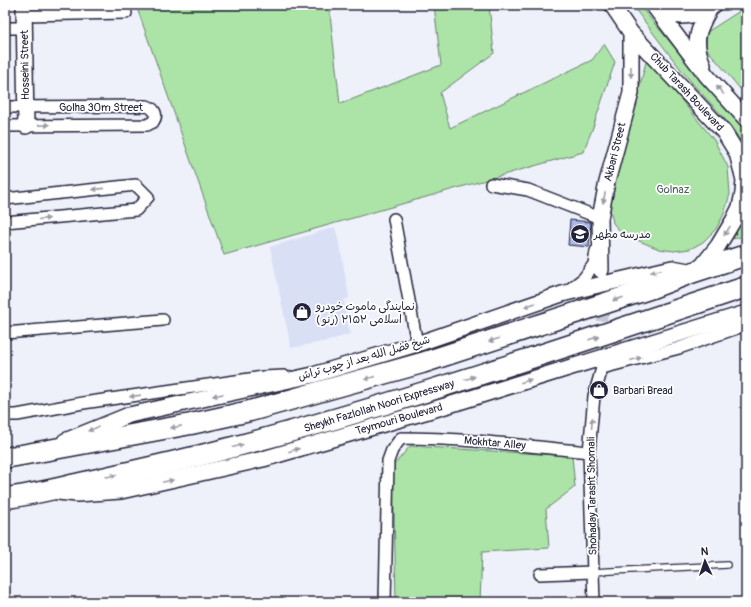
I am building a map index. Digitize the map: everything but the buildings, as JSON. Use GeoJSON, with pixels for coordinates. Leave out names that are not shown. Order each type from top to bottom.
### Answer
{"type":"FeatureCollection","features":[{"type":"Feature","properties":{"kind":"highway"},"geometry":{"type":"LineString","coordinates":[[5,458],[250,412],[422,363],[652,288],[746,255]]}},
{"type":"Feature","properties":{"kind":"highway","name":"Sheykh Fazlollah Noori Expressway"},"geometry":{"type":"LineString","coordinates":[[8,498],[159,466],[259,441],[410,397],[746,288]]}},
{"type":"Feature","properties":{"kind":"highway"},"geometry":{"type":"LineString","coordinates":[[5,449],[35,453]]}},
{"type":"Feature","properties":{"kind":"main road","name":"Chub Tarash Boulevard"},"geometry":{"type":"LineString","coordinates":[[612,5],[631,33],[724,132],[737,153],[745,182],[740,207],[718,246],[696,272]]}},
{"type":"Feature","properties":{"kind":"main road"},"geometry":{"type":"LineString","coordinates":[[654,7],[666,14],[684,17],[711,6]]}},
{"type":"Feature","properties":{"kind":"main road"},"geometry":{"type":"LineString","coordinates":[[707,76],[698,53],[697,43],[699,28],[711,6]]}},
{"type":"Feature","properties":{"kind":"main road"},"geometry":{"type":"LineString","coordinates":[[654,7],[707,76],[746,119]]}},
{"type":"Feature","properties":{"kind":"main road","name":"Hosseini Street"},"geometry":{"type":"LineString","coordinates":[[24,16],[26,126]]}},
{"type":"Feature","properties":{"kind":"main road","name":"Akbari Street"},"geometry":{"type":"LineString","coordinates":[[601,270],[600,218],[607,182],[631,93],[631,33]]}},
{"type":"Feature","properties":{"kind":"main road","name":"شیخ فضل الله بعد از چوب تراش"},"geometry":{"type":"LineString","coordinates":[[35,453],[129,415],[313,375],[416,344],[562,294],[672,268],[696,272]]}},
{"type":"Feature","properties":{"kind":"main road","name":"Teymouri Boulevard"},"geometry":{"type":"LineString","coordinates":[[46,491],[77,494],[121,491],[263,459],[452,404],[746,313]]}},
{"type":"Feature","properties":{"kind":"street"},"geometry":{"type":"LineString","coordinates":[[5,28],[24,16],[126,14]]}},
{"type":"Feature","properties":{"kind":"street","name":"Golha 30m Street"},"geometry":{"type":"LineString","coordinates":[[5,107],[147,106],[156,112],[153,122],[147,124],[5,126]]}},
{"type":"Feature","properties":{"kind":"street"},"geometry":{"type":"LineString","coordinates":[[491,184],[528,190],[600,218],[594,264],[584,278],[562,294]]}},
{"type":"Feature","properties":{"kind":"street"},"geometry":{"type":"LineString","coordinates":[[5,199],[136,185],[148,197],[136,210],[5,222]]}},
{"type":"Feature","properties":{"kind":"street"},"geometry":{"type":"LineString","coordinates":[[394,219],[416,344]]}},
{"type":"Feature","properties":{"kind":"street"},"geometry":{"type":"LineString","coordinates":[[5,333],[163,320]]}},
{"type":"Feature","properties":{"kind":"street","name":"Shohaday Tarasht Shomali"},"geometry":{"type":"LineString","coordinates":[[594,602],[589,452],[594,396],[602,366],[678,348],[746,325]]}},
{"type":"Feature","properties":{"kind":"street"},"geometry":{"type":"LineString","coordinates":[[5,415],[17,415],[91,402],[263,377],[313,375]]}},
{"type":"Feature","properties":{"kind":"street","name":"Mokhtar Alley"},"geometry":{"type":"LineString","coordinates":[[385,602],[388,461],[392,450],[401,438],[476,441],[589,452]]}},
{"type":"Feature","properties":{"kind":"street"},"geometry":{"type":"LineString","coordinates":[[540,574],[592,572]]}},
{"type":"Feature","properties":{"kind":"lane"},"geometry":{"type":"LineString","coordinates":[[592,572],[727,565]]}},
{"type":"Feature","properties":{"kind":"shaded area"},"geometry":{"type":"Polygon","coordinates":[[[335,227],[341,251],[349,298],[344,300],[350,334],[328,341],[291,348],[270,247],[335,227]]]}},
{"type":"Feature","properties":{"kind":"shaded area"},"geometry":{"type":"Polygon","coordinates":[[[746,343],[746,423],[744,423],[744,344],[746,343]]]}},
{"type":"Feature","properties":{"kind":"green space"},"geometry":{"type":"Polygon","coordinates":[[[136,5],[329,5],[340,104],[441,65],[434,5],[489,5],[494,53],[440,93],[450,128],[592,60],[604,44],[615,62],[583,152],[224,255],[136,5]]]}},
{"type":"Feature","properties":{"kind":"green space"},"geometry":{"type":"Polygon","coordinates":[[[632,5],[639,5],[681,55],[746,125],[746,153],[742,143],[730,125],[684,74],[632,5]]]}},
{"type":"Feature","properties":{"kind":"green space"},"geometry":{"type":"Polygon","coordinates":[[[746,7],[746,96],[706,48],[707,32],[746,7]]]}},
{"type":"Feature","properties":{"kind":"green space","name":"Golnaz"},"geometry":{"type":"Polygon","coordinates":[[[647,58],[714,140],[728,167],[730,194],[724,214],[716,229],[703,242],[690,249],[674,251],[659,249],[622,234],[613,223],[610,208],[613,191],[647,58]]]}},
{"type":"Feature","properties":{"kind":"green space"},"geometry":{"type":"Polygon","coordinates":[[[746,209],[746,235],[733,239],[746,209]]]}},
{"type":"Feature","properties":{"kind":"green space"},"geometry":{"type":"Polygon","coordinates":[[[410,446],[572,456],[575,487],[546,509],[549,548],[482,552],[480,602],[396,602],[393,466],[410,446]]]}},
{"type":"Feature","properties":{"kind":"tunnel"},"geometry":{"type":"LineString","coordinates":[[601,277],[603,364]]}},
{"type":"Feature","properties":{"kind":"place","name":"مدرسه مطهر"},"geometry":{"type":"Point","coordinates":[580,234]}},
{"type":"Feature","properties":{"kind":"place","name":"نمایندگی ماموت خودرو ( رنو) اسلامی ۲۱۵۲"},"geometry":{"type":"Point","coordinates":[302,312]}},
{"type":"Feature","properties":{"kind":"place","name":"Barbari Bread"},"geometry":{"type":"Point","coordinates":[599,390]}}]}
